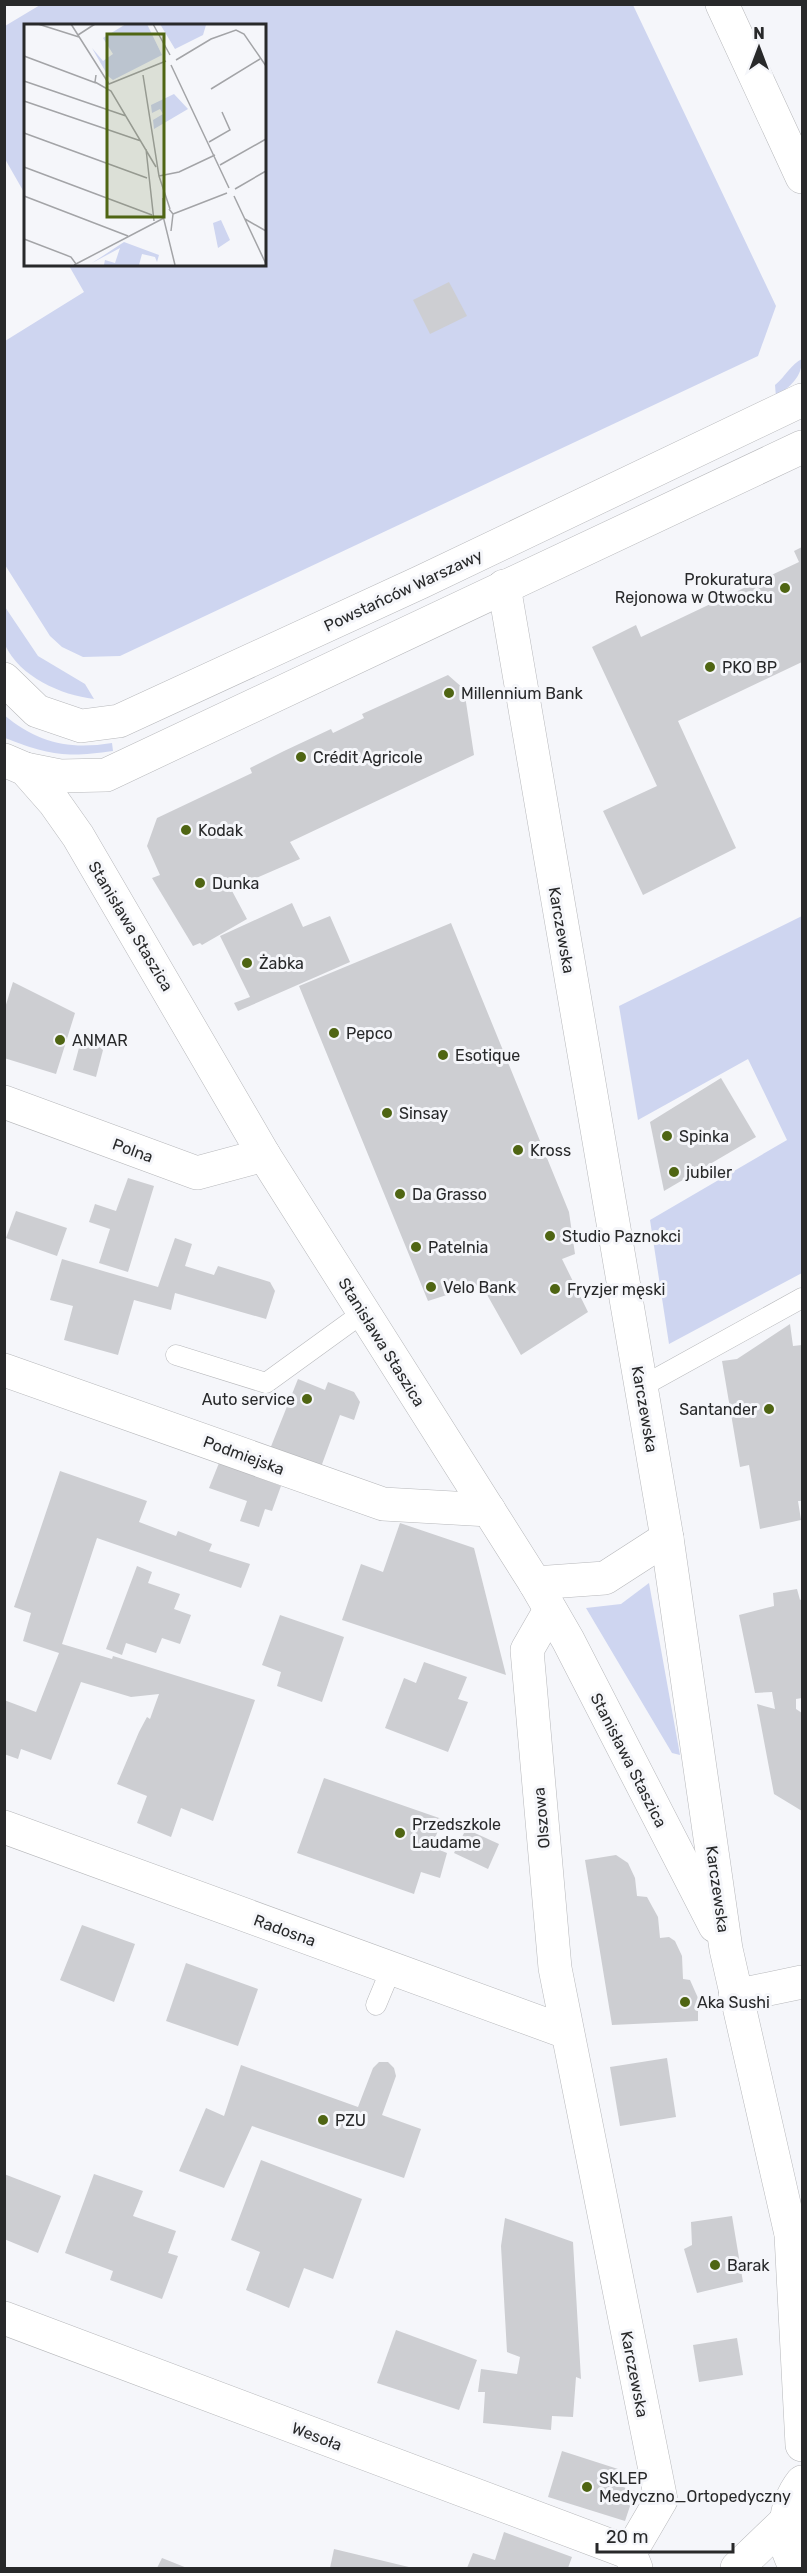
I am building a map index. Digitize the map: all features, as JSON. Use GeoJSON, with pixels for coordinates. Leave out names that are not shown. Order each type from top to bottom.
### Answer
{"type":"FeatureCollection","features":[{"type":"Feature","properties":{"kind":"main road"},"geometry":{"type":"LineString","coordinates":[[722,4],[802,177]]}},
{"type":"Feature","properties":{"kind":"main road","name":"Powstańców Warszawy"},"geometry":{"type":"LineString","coordinates":[[4,679],[37,711],[81,726],[119,721],[422,582],[802,400]]}},
{"type":"Feature","properties":{"kind":"main road"},"geometry":{"type":"LineString","coordinates":[[15,765],[60,776],[106,775],[802,447]]}},
{"type":"Feature","properties":{"kind":"main road","name":"Karczewska"},"geometry":{"type":"LineString","coordinates":[[504,586],[667,1538],[726,1949],[735,1996],[796,2245],[802,2445]]}},
{"type":"Feature","properties":{"kind":"main road","name":"Stanisława Staszica"},"geometry":{"type":"LineString","coordinates":[[15,765],[54,802],[78,836],[264,1155],[543,1597],[726,1949]]}},
{"type":"Feature","properties":{"kind":"main road","name":"Polna"},"geometry":{"type":"LineString","coordinates":[[4,1102],[197,1173],[264,1155]]}},
{"type":"Feature","properties":{"kind":"main road","name":"Podmiejska"},"geometry":{"type":"LineString","coordinates":[[4,1370],[383,1504],[489,1510]]}},
{"type":"Feature","properties":{"kind":"main road"},"geometry":{"type":"LineString","coordinates":[[543,1597],[605,1578],[667,1538]]}},
{"type":"Feature","properties":{"kind":"main road","name":"Olszowa"},"geometry":{"type":"LineString","coordinates":[[543,1597],[527,1650],[555,1968],[566,2032]]}},
{"type":"Feature","properties":{"kind":"main road","name":"Radosna"},"geometry":{"type":"LineString","coordinates":[[4,1827],[566,2032]]}},
{"type":"Feature","properties":{"kind":"main road"},"geometry":{"type":"LineString","coordinates":[[735,1996],[802,1982]]}},
{"type":"Feature","properties":{"kind":"main road","name":"Karczewska"},"geometry":{"type":"LineString","coordinates":[[566,2032],[661,2500],[633,2561]]}},
{"type":"Feature","properties":{"kind":"main road","name":"Wesoła"},"geometry":{"type":"LineString","coordinates":[[4,2319],[633,2561]]}},
{"type":"Feature","properties":{"kind":"main road"},"geometry":{"type":"LineString","coordinates":[[737,2568],[784,2523],[796,2490],[802,2482]]}},
{"type":"Feature","properties":{"kind":"main road"},"geometry":{"type":"LineString","coordinates":[[784,2523],[790,2559],[798,2568]]}},
{"type":"Feature","properties":{"kind":"lane"},"geometry":{"type":"LineString","coordinates":[[641,1387],[802,1298]]}},
{"type":"Feature","properties":{"kind":"lane"},"geometry":{"type":"LineString","coordinates":[[176,1355],[266,1383],[364,1312]]}},
{"type":"Feature","properties":{"kind":"lane"},"geometry":{"type":"LineString","coordinates":[[376,2005],[391,1969]]}},
{"type":"Feature","properties":{"kind":"shaded area"},"geometry":{"type":"Polygon","coordinates":[[[40,5],[633,5],[776,306],[758,356],[120,656],[83,657],[62,647],[50,636],[5,565],[5,341],[84,292],[69,266],[266,266],[266,24],[24,24],[24,192],[5,159],[5,26],[40,5]]]}},
{"type":"Feature","properties":{"kind":"shaded area"},"geometry":{"type":"Polygon","coordinates":[[[802,359],[797,376],[776,397],[775,385],[802,359]]]}},
{"type":"Feature","properties":{"kind":"shaded area"},"geometry":{"type":"Polygon","coordinates":[[[5,607],[38,656],[85,684],[94,699],[55,689],[31,675],[21,666],[5,645],[3,626],[5,607]]]}},
{"type":"Feature","properties":{"kind":"shaded area"},"geometry":{"type":"Polygon","coordinates":[[[4,715],[17,725],[42,738],[82,746],[112,743],[113,751],[58,754],[34,748],[5,738],[4,715]]]}},
{"type":"Feature","properties":{"kind":"shaded area"},"geometry":{"type":"Polygon","coordinates":[[[802,916],[802,1273],[669,1344],[650,1220],[787,1140],[748,1059],[638,1120],[619,1006],[802,916]]]}},
{"type":"Feature","properties":{"kind":"shaded area"},"geometry":{"type":"Polygon","coordinates":[[[649,1583],[680,1755],[672,1753],[586,1608],[621,1604],[649,1583]]]}},
{"type":"Feature","properties":{"kind":"building"},"geometry":{"type":"Polygon","coordinates":[[[449,282],[467,316],[430,334],[413,300],[449,282]]]}},
{"type":"Feature","properties":{"kind":"building"},"geometry":{"type":"Polygon","coordinates":[[[802,547],[802,662],[678,721],[736,848],[643,895],[603,811],[657,786],[592,647],[636,625],[641,637],[799,562],[794,551],[802,547]]]}},
{"type":"Feature","properties":{"kind":"building"},"geometry":{"type":"Polygon","coordinates":[[[448,675],[464,689],[474,755],[290,842],[300,859],[231,889],[247,919],[202,945],[200,943],[193,946],[152,878],[160,875],[147,846],[157,818],[252,773],[250,768],[284,751],[331,729],[333,733],[364,718],[362,714],[448,675]]]}},
{"type":"Feature","properties":{"kind":"building"},"geometry":{"type":"Polygon","coordinates":[[[292,903],[303,927],[330,916],[350,962],[238,1011],[234,1003],[250,997],[220,936],[292,903]]]}},
{"type":"Feature","properties":{"kind":"building"},"geometry":{"type":"Polygon","coordinates":[[[451,923],[569,1212],[575,1254],[562,1259],[588,1312],[521,1355],[481,1284],[428,1301],[299,986],[451,923]]]}},
{"type":"Feature","properties":{"kind":"building"},"geometry":{"type":"Polygon","coordinates":[[[13,982],[75,1013],[56,1074],[4,1058],[4,1011],[13,982]]]}},
{"type":"Feature","properties":{"kind":"building"},"geometry":{"type":"Polygon","coordinates":[[[83,1033],[103,1050],[96,1077],[73,1070],[83,1033]]]}},
{"type":"Feature","properties":{"kind":"building"},"geometry":{"type":"Polygon","coordinates":[[[721,1078],[756,1137],[664,1191],[650,1122],[721,1078]]]}},
{"type":"Feature","properties":{"kind":"building"},"geometry":{"type":"Polygon","coordinates":[[[128,1178],[154,1186],[128,1272],[99,1263],[110,1229],[89,1222],[95,1204],[116,1211],[128,1178]]]}},
{"type":"Feature","properties":{"kind":"building"},"geometry":{"type":"Polygon","coordinates":[[[16,1211],[67,1228],[57,1256],[6,1238],[16,1211]]]}},
{"type":"Feature","properties":{"kind":"building"},"geometry":{"type":"Polygon","coordinates":[[[175,1238],[192,1244],[185,1266],[214,1275],[218,1266],[270,1282],[275,1291],[266,1319],[175,1293],[171,1310],[134,1300],[118,1355],[64,1340],[73,1306],[50,1300],[62,1259],[158,1287],[175,1238]]]}},
{"type":"Feature","properties":{"kind":"building"},"geometry":{"type":"Polygon","coordinates":[[[790,1324],[793,1346],[802,1345],[802,1501],[798,1501],[801,1520],[760,1529],[749,1465],[740,1467],[722,1361],[737,1359],[790,1324]]]}},
{"type":"Feature","properties":{"kind":"building"},"geometry":{"type":"Polygon","coordinates":[[[298,1379],[325,1390],[328,1382],[354,1392],[360,1402],[354,1420],[340,1415],[321,1467],[270,1449],[298,1379]]]}},
{"type":"Feature","properties":{"kind":"building"},"geometry":{"type":"Polygon","coordinates":[[[219,1463],[281,1486],[272,1511],[265,1509],[259,1527],[240,1521],[247,1501],[209,1488],[219,1463]]]}},
{"type":"Feature","properties":{"kind":"building"},"geometry":{"type":"Polygon","coordinates":[[[60,1471],[147,1501],[139,1522],[176,1536],[178,1531],[212,1544],[209,1551],[250,1564],[241,1588],[97,1538],[62,1644],[112,1659],[113,1656],[255,1700],[213,1821],[181,1808],[171,1837],[137,1823],[147,1796],[117,1784],[139,1732],[147,1717],[150,1719],[159,1694],[131,1697],[81,1682],[51,1760],[21,1749],[18,1759],[4,1754],[4,1700],[36,1712],[59,1653],[23,1641],[31,1613],[14,1607],[60,1471]]]}},
{"type":"Feature","properties":{"kind":"building"},"geometry":{"type":"Polygon","coordinates":[[[400,1523],[474,1548],[506,1675],[342,1620],[361,1564],[383,1572],[400,1523]]]}},
{"type":"Feature","properties":{"kind":"building"},"geometry":{"type":"Polygon","coordinates":[[[137,1566],[152,1572],[148,1583],[180,1594],[174,1609],[191,1615],[180,1644],[162,1638],[156,1653],[126,1643],[122,1655],[106,1649],[137,1566]]]}},
{"type":"Feature","properties":{"kind":"building"},"geometry":{"type":"Polygon","coordinates":[[[797,1589],[800,1600],[802,1599],[802,1698],[796,1699],[796,1709],[802,1713],[802,1811],[774,1794],[757,1704],[775,1709],[772,1692],[755,1693],[739,1615],[774,1606],[773,1593],[797,1589]]]}},
{"type":"Feature","properties":{"kind":"building"},"geometry":{"type":"Polygon","coordinates":[[[280,1615],[344,1637],[322,1702],[277,1686],[281,1672],[262,1665],[280,1615]]]}},
{"type":"Feature","properties":{"kind":"building"},"geometry":{"type":"Polygon","coordinates":[[[424,1662],[467,1677],[458,1699],[468,1702],[448,1752],[385,1728],[404,1678],[416,1683],[424,1662]]]}},
{"type":"Feature","properties":{"kind":"building"},"geometry":{"type":"Polygon","coordinates":[[[324,1778],[442,1819],[432,1847],[447,1853],[440,1878],[421,1872],[414,1894],[297,1853],[324,1778]]]}},
{"type":"Feature","properties":{"kind":"building"},"geometry":{"type":"Polygon","coordinates":[[[466,1829],[499,1844],[488,1869],[454,1853],[466,1829]]]}},
{"type":"Feature","properties":{"kind":"building"},"geometry":{"type":"Polygon","coordinates":[[[616,1855],[628,1863],[635,1878],[637,1896],[647,1897],[658,1917],[660,1938],[669,1937],[675,1941],[682,1956],[683,1979],[690,1980],[698,1998],[698,2021],[612,2025],[585,1860],[616,1855]]]}},
{"type":"Feature","properties":{"kind":"building"},"geometry":{"type":"Polygon","coordinates":[[[82,1925],[135,1944],[114,2002],[60,1980],[82,1925]]]}},
{"type":"Feature","properties":{"kind":"building"},"geometry":{"type":"Polygon","coordinates":[[[186,1963],[258,1989],[238,2046],[166,2021],[186,1963]]]}},
{"type":"Feature","properties":{"kind":"building"},"geometry":{"type":"Polygon","coordinates":[[[667,2058],[676,2117],[620,2126],[610,2067],[667,2058]]]}},
{"type":"Feature","properties":{"kind":"building","name":"PZU"},"geometry":{"type":"Polygon","coordinates":[[[379,2062],[388,2062],[394,2068],[396,2076],[382,2115],[421,2129],[404,2178],[252,2126],[224,2188],[179,2171],[206,2108],[224,2116],[241,2065],[358,2107],[373,2068],[379,2062]]]}},
{"type":"Feature","properties":{"kind":"building"},"geometry":{"type":"Polygon","coordinates":[[[261,2160],[362,2199],[333,2279],[304,2268],[289,2308],[246,2290],[260,2252],[231,2240],[261,2160]]]}},
{"type":"Feature","properties":{"kind":"building"},"geometry":{"type":"Polygon","coordinates":[[[4,2174],[61,2196],[38,2253],[4,2239],[4,2174]]]}},
{"type":"Feature","properties":{"kind":"building"},"geometry":{"type":"Polygon","coordinates":[[[94,2174],[143,2191],[133,2216],[176,2231],[168,2253],[178,2256],[162,2299],[110,2280],[113,2271],[65,2253],[94,2174]]]}},
{"type":"Feature","properties":{"kind":"building","name":"Barak"},"geometry":{"type":"Polygon","coordinates":[[[732,2216],[743,2282],[697,2293],[684,2249],[692,2245],[691,2222],[732,2216]]]}},
{"type":"Feature","properties":{"kind":"building"},"geometry":{"type":"Polygon","coordinates":[[[505,2218],[573,2242],[581,2379],[576,2377],[573,2417],[552,2416],[551,2430],[483,2423],[485,2392],[478,2392],[481,2369],[517,2374],[520,2357],[507,2352],[501,2246],[505,2218]]]}},
{"type":"Feature","properties":{"kind":"building"},"geometry":{"type":"Polygon","coordinates":[[[396,2330],[477,2360],[459,2410],[377,2383],[396,2330]]]}},
{"type":"Feature","properties":{"kind":"building"},"geometry":{"type":"Polygon","coordinates":[[[737,2338],[743,2375],[699,2382],[693,2345],[737,2338]]]}},
{"type":"Feature","properties":{"kind":"building","name":"SKLEP Medyczno_Ortopedyczny"},"geometry":{"type":"Polygon","coordinates":[[[562,2451],[618,2469],[614,2484],[635,2491],[625,2521],[548,2497],[562,2451]]]}},
{"type":"Feature","properties":{"kind":"building"},"geometry":{"type":"Polygon","coordinates":[[[504,2532],[572,2557],[568,2568],[467,2568],[473,2553],[495,2560],[504,2532]]]}},
{"type":"Feature","properties":{"kind":"building"},"geometry":{"type":"Polygon","coordinates":[[[334,2549],[413,2568],[330,2568],[334,2549]]]}},
{"type":"Feature","properties":{"kind":"building"},"geometry":{"type":"Polygon","coordinates":[[[162,2558],[187,2568],[157,2568],[162,2558]]]}},
{"type":"Feature","properties":{"kind":"place","name":"Prokuratura Rejonowa w Otwocku"},"geometry":{"type":"Point","coordinates":[785,588]}},
{"type":"Feature","properties":{"kind":"place","name":"PKO BP"},"geometry":{"type":"Point","coordinates":[710,667]}},
{"type":"Feature","properties":{"kind":"place","name":"Millennium Bank"},"geometry":{"type":"Point","coordinates":[449,693]}},
{"type":"Feature","properties":{"kind":"place","name":"Crédit Agricole"},"geometry":{"type":"Point","coordinates":[301,757]}},
{"type":"Feature","properties":{"kind":"place","name":"Kodak"},"geometry":{"type":"Point","coordinates":[186,830]}},
{"type":"Feature","properties":{"kind":"place","name":"Dunka"},"geometry":{"type":"Point","coordinates":[200,883]}},
{"type":"Feature","properties":{"kind":"place","name":"Żabka"},"geometry":{"type":"Point","coordinates":[247,963]}},
{"type":"Feature","properties":{"kind":"place","name":"Pepco"},"geometry":{"type":"Point","coordinates":[334,1033]}},
{"type":"Feature","properties":{"kind":"place","name":"ANMAR"},"geometry":{"type":"Point","coordinates":[60,1040]}},
{"type":"Feature","properties":{"kind":"place","name":"Esotique"},"geometry":{"type":"Point","coordinates":[443,1055]}},
{"type":"Feature","properties":{"kind":"place","name":"Sinsay"},"geometry":{"type":"Point","coordinates":[387,1113]}},
{"type":"Feature","properties":{"kind":"place","name":"Spinka"},"geometry":{"type":"Point","coordinates":[667,1136]}},
{"type":"Feature","properties":{"kind":"place","name":"Kross"},"geometry":{"type":"Point","coordinates":[518,1150]}},
{"type":"Feature","properties":{"kind":"place","name":"jubiler"},"geometry":{"type":"Point","coordinates":[674,1172]}},
{"type":"Feature","properties":{"kind":"place","name":"Da Grasso"},"geometry":{"type":"Point","coordinates":[400,1194]}},
{"type":"Feature","properties":{"kind":"place","name":"Studio Paznokci"},"geometry":{"type":"Point","coordinates":[550,1236]}},
{"type":"Feature","properties":{"kind":"place","name":"Patelnia"},"geometry":{"type":"Point","coordinates":[416,1247]}},
{"type":"Feature","properties":{"kind":"place","name":"Velo Bank"},"geometry":{"type":"Point","coordinates":[431,1287]}},
{"type":"Feature","properties":{"kind":"place","name":"Fryzjer męski"},"geometry":{"type":"Point","coordinates":[555,1289]}},
{"type":"Feature","properties":{"kind":"place","name":"Auto service"},"geometry":{"type":"Point","coordinates":[307,1399]}},
{"type":"Feature","properties":{"kind":"place","name":"Santander"},"geometry":{"type":"Point","coordinates":[769,1409]}},
{"type":"Feature","properties":{"kind":"place","name":"Przedszkole Laudame"},"geometry":{"type":"Point","coordinates":[400,1833]}},
{"type":"Feature","properties":{"kind":"place","name":"Aka Sushi"},"geometry":{"type":"Point","coordinates":[685,2002]}},
{"type":"Feature","properties":{"kind":"place","name":"PZU"},"geometry":{"type":"Point","coordinates":[323,2120]}},
{"type":"Feature","properties":{"kind":"place","name":"Barak"},"geometry":{"type":"Point","coordinates":[715,2265]}},
{"type":"Feature","properties":{"kind":"place","name":"SKLEP Medyczno_Ortopedyczny"},"geometry":{"type":"Point","coordinates":[587,2487]}}]}
